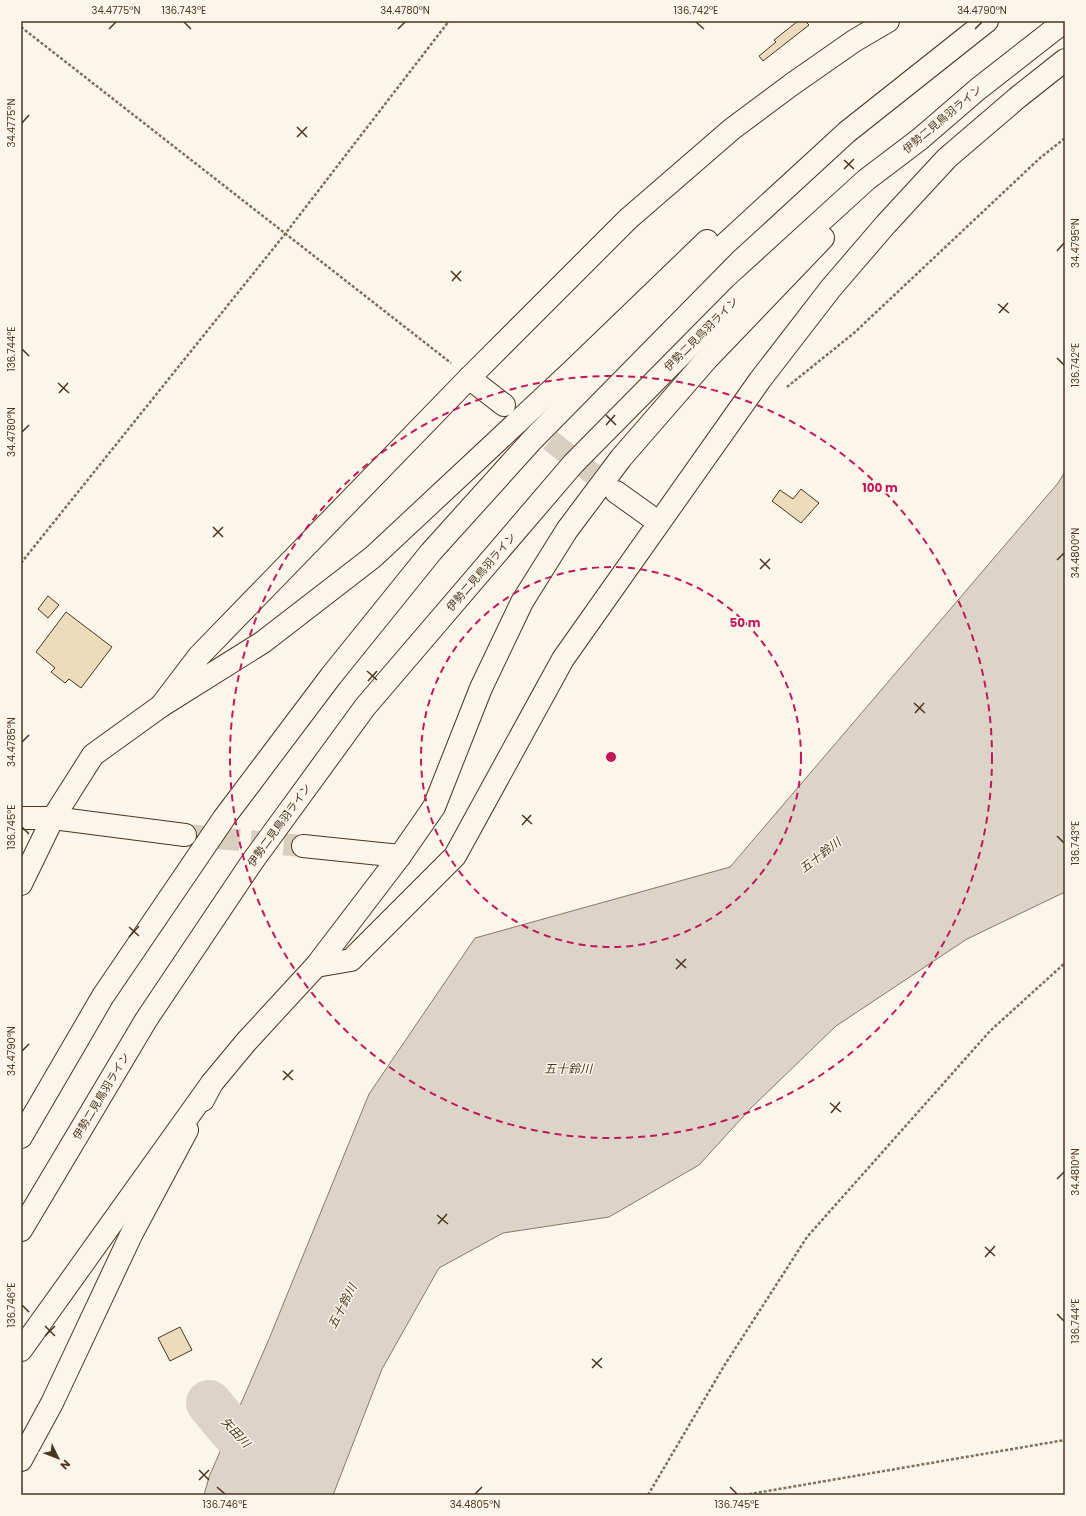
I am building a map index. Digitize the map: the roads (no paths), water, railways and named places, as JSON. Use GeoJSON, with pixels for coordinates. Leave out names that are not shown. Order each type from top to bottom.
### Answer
{"type":"FeatureCollection","features":[{"type":"Feature","properties":{"kind":"main road"},"geometry":{"type":"LineString","coordinates":[[161,706],[200,656],[469,378],[628,219],[732,129],[790,85],[829,58],[888,21]]}},
{"type":"Feature","properties":{"kind":"main road"},"geometry":{"type":"LineString","coordinates":[[21,884],[53,818],[93,754],[161,706],[263,642],[373,556],[571,372],[709,240],[987,21]]}},
{"type":"Feature","properties":{"kind":"main road","name":"伊勢二見鳥羽ライン"},"geometry":{"type":"LineString","coordinates":[[21,1230],[146,1020],[252,862],[365,707],[573,464],[741,294],[866,180],[920,139],[978,89],[1065,21]]}},
{"type":"Feature","properties":{"kind":"main road"},"geometry":{"type":"LineString","coordinates":[[316,966],[351,960],[455,856],[563,659],[658,522],[760,380],[831,288],[886,224],[947,158],[1016,98],[1065,60]]}},
{"type":"Feature","properties":{"kind":"main road"},"geometry":{"type":"LineString","coordinates":[[21,1137],[103,996],[224,818],[331,676],[431,552],[533,439],[724,245],[847,132]]}},
{"type":"Feature","properties":{"kind":"main road"},"geometry":{"type":"LineString","coordinates":[[21,1350],[212,1082],[246,1042],[316,966],[400,856],[434,807],[494,659],[522,602],[567,530],[621,458],[707,359],[793,268],[920,139]]}},
{"type":"Feature","properties":{"kind":"main road"},"geometry":{"type":"LineString","coordinates":[[469,378],[504,405]]}},
{"type":"Feature","properties":{"kind":"main road"},"geometry":{"type":"LineString","coordinates":[[616,492],[658,522]]}},
{"type":"Feature","properties":{"kind":"main road"},"geometry":{"type":"LineString","coordinates":[[21,818],[53,818],[185,835]]}},
{"type":"Feature","properties":{"kind":"main road"},"geometry":{"type":"LineString","coordinates":[[303,846],[400,856]]}},
{"type":"Feature","properties":{"kind":"main road"},"geometry":{"type":"LineString","coordinates":[[21,1460],[52,1403],[132,1233],[212,1082]]}},
{"type":"Feature","properties":{"kind":"water","name":"五十鈴川"},"geometry":{"type":"Polygon","coordinates":[[[1065,472],[1065,892],[967,939],[836,1026],[751,1108],[699,1165],[609,1217],[503,1233],[439,1268],[382,1369],[333,1495],[204,1495],[209,1477],[269,1339],[369,1094],[475,938],[730,867],[1058,483],[1065,472]]]}},
{"type":"Feature","properties":{"kind":"waterway","name":"矢田川"},"geometry":{"type":"LineString","coordinates":[[209,1403],[234,1433],[262,1461]]}},
{"type":"Feature","properties":{"kind":"tunnel"},"geometry":{"type":"LineString","coordinates":[[524,420],[616,492]]}},
{"type":"Feature","properties":{"kind":"tunnel"},"geometry":{"type":"LineString","coordinates":[[185,835],[303,846]]}}]}
